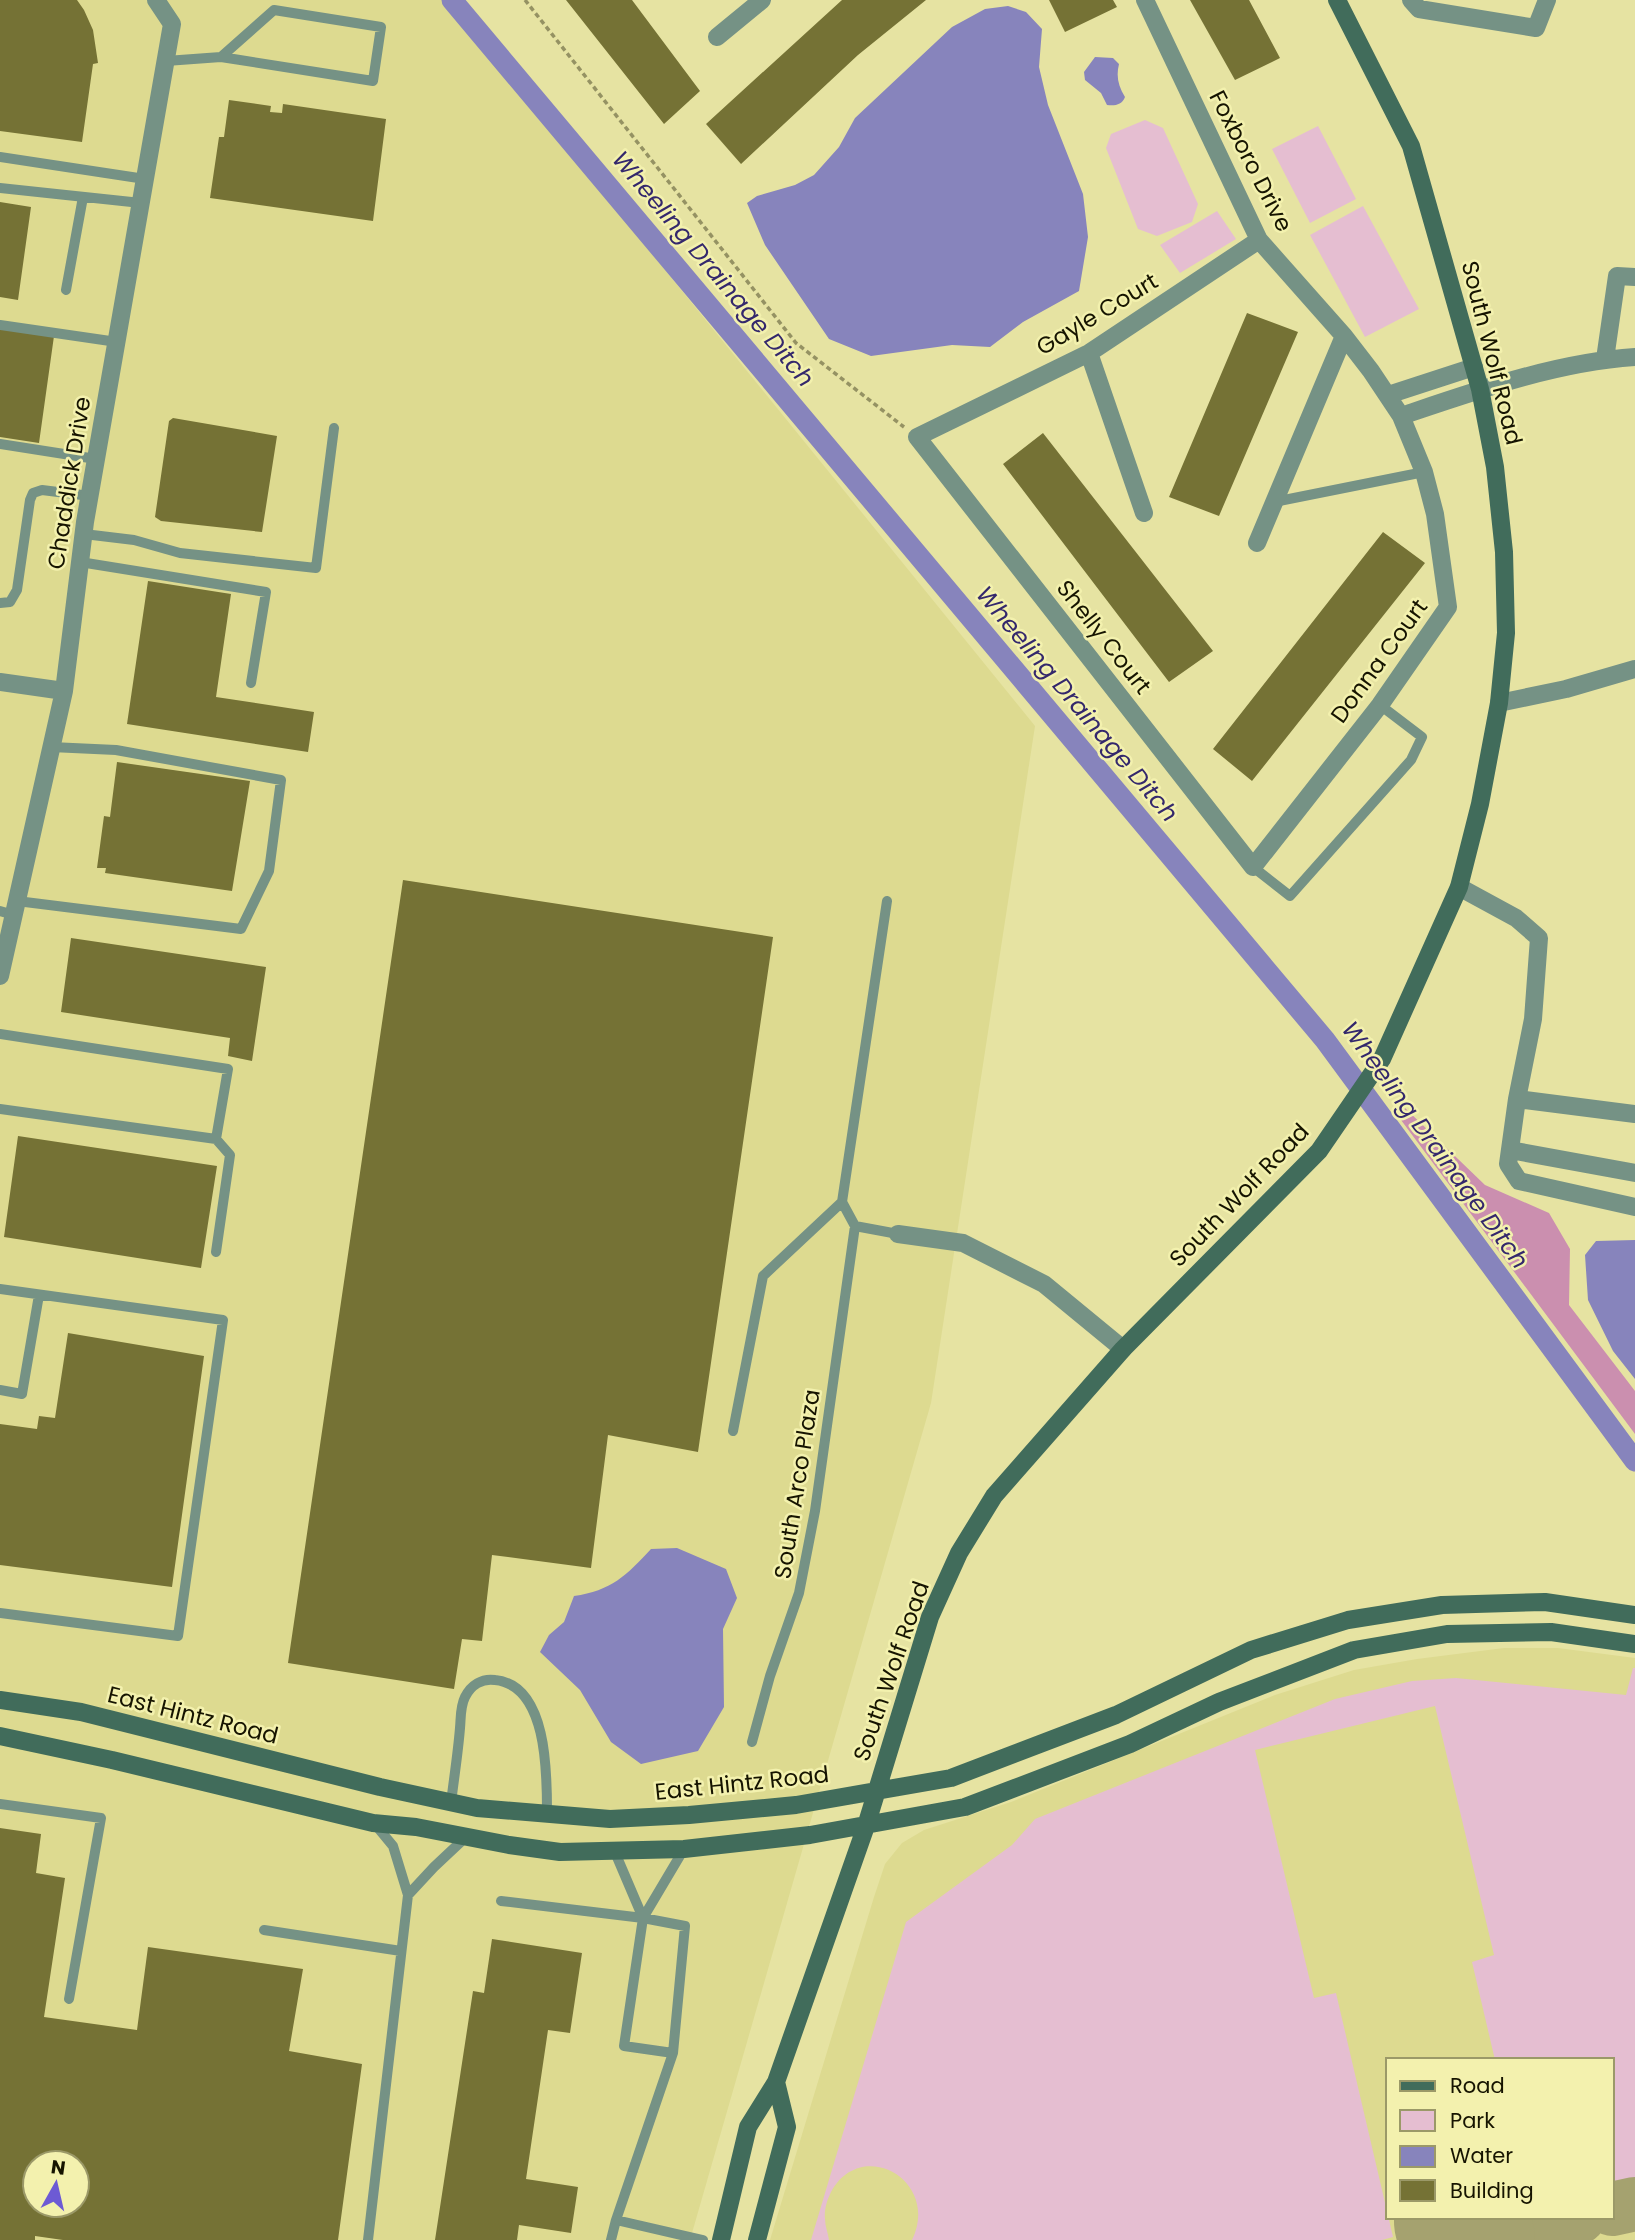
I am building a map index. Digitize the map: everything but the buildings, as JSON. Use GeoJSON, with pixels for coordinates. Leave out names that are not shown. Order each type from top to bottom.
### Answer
{"type":"FeatureCollection","features":[{"type":"Feature","properties":{"kind":"main road","name":"South Wolf Road"},"geometry":{"type":"LineString","coordinates":[[721,2240],[747,2127],[776,2082],[866,1826],[930,1617],[959,1553],[994,1496],[1123,1349],[1319,1152],[1382,1059],[1459,887],[1480,804],[1499,703],[1506,633],[1504,552],[1495,467],[1480,389],[1411,146],[1337,0]]}},
{"type":"Feature","properties":{"kind":"main road","name":"East Hintz Road"},"geometry":{"type":"LineString","coordinates":[[0,1700],[80,1712],[380,1787],[477,1808],[610,1819],[689,1815],[796,1805],[951,1778],[1115,1715],[1251,1650],[1348,1620],[1442,1605],[1545,1602],[1635,1615]]}},
{"type":"Feature","properties":{"kind":"main road"},"geometry":{"type":"LineString","coordinates":[[0,1736],[373,1823],[416,1827],[560,1852],[684,1849],[810,1835],[965,1807],[1130,1744],[1219,1702],[1354,1650],[1447,1634],[1551,1632],[1635,1644]]}},
{"type":"Feature","properties":{"kind":"main road"},"geometry":{"type":"LineString","coordinates":[[757,2240],[788,2127],[776,2082]]}},
{"type":"Feature","properties":{"kind":"street"},"geometry":{"type":"LineString","coordinates":[[717,37],[762,0]]}},
{"type":"Feature","properties":{"kind":"street","name":"Foxboro Drive"},"geometry":{"type":"LineString","coordinates":[[1145,0],[1259,240],[1345,336],[1401,416]]}},
{"type":"Feature","properties":{"kind":"street"},"geometry":{"type":"LineString","coordinates":[[1411,0],[1419,9],[1536,28],[1547,0]]}},
{"type":"Feature","properties":{"kind":"street","name":"Chaddick Drive"},"geometry":{"type":"LineString","coordinates":[[0,975],[10,909],[64,691],[90,496],[172,24],[161,2]]}},
{"type":"Feature","properties":{"kind":"street","name":"Gayle Court"},"geometry":{"type":"LineString","coordinates":[[917,437],[1089,353],[1259,240]]}},
{"type":"Feature","properties":{"kind":"street"},"geometry":{"type":"LineString","coordinates":[[1605,359],[1617,276],[1635,277]]}},
{"type":"Feature","properties":{"kind":"street"},"geometry":{"type":"LineString","coordinates":[[1257,543],[1345,336]]}},
{"type":"Feature","properties":{"kind":"street"},"geometry":{"type":"LineString","coordinates":[[1089,353],[1144,513]]}},
{"type":"Feature","properties":{"kind":"street"},"geometry":{"type":"LineString","coordinates":[[1401,416],[1480,389],[1605,359],[1635,357]]}},
{"type":"Feature","properties":{"kind":"street"},"geometry":{"type":"LineString","coordinates":[[1388,395],[1474,368]]}},
{"type":"Feature","properties":{"kind":"street","name":"Donna Court"},"geometry":{"type":"LineString","coordinates":[[1252,867],[1380,705],[1448,607],[1435,514],[1424,472],[1401,416]]}},
{"type":"Feature","properties":{"kind":"street","name":"Shelly Court"},"geometry":{"type":"LineString","coordinates":[[917,437],[1252,867]]}},
{"type":"Feature","properties":{"kind":"street"},"geometry":{"type":"LineString","coordinates":[[1499,703],[1566,690],[1635,669]]}},
{"type":"Feature","properties":{"kind":"street"},"geometry":{"type":"LineString","coordinates":[[0,682],[64,691]]}},
{"type":"Feature","properties":{"kind":"street"},"geometry":{"type":"LineString","coordinates":[[1459,887],[1516,918],[1539,938],[1533,1019],[1509,1157],[1519,1181],[1635,1207]]}},
{"type":"Feature","properties":{"kind":"street"},"geometry":{"type":"LineString","coordinates":[[1517,1099],[1635,1114]]}},
{"type":"Feature","properties":{"kind":"street"},"geometry":{"type":"LineString","coordinates":[[1509,1157],[1635,1173]]}},
{"type":"Feature","properties":{"kind":"street"},"geometry":{"type":"LineString","coordinates":[[898,1234],[963,1243],[1044,1284],[1123,1349]]}},
{"type":"Feature","properties":{"kind":"lane"},"geometry":{"type":"LineString","coordinates":[[166,61],[221,57],[373,81],[381,27],[274,10],[221,57]]}},
{"type":"Feature","properties":{"kind":"lane"},"geometry":{"type":"LineString","coordinates":[[0,158],[145,179]]}},
{"type":"Feature","properties":{"kind":"lane"},"geometry":{"type":"LineString","coordinates":[[0,188],[141,203]]}},
{"type":"Feature","properties":{"kind":"lane"},"geometry":{"type":"LineString","coordinates":[[66,290],[83,197]]}},
{"type":"Feature","properties":{"kind":"lane"},"geometry":{"type":"LineString","coordinates":[[0,325],[117,342]]}},
{"type":"Feature","properties":{"kind":"lane"},"geometry":{"type":"LineString","coordinates":[[84,534],[134,540],[180,553],[316,568],[334,428]]}},
{"type":"Feature","properties":{"kind":"lane"},"geometry":{"type":"LineString","coordinates":[[0,444],[96,459]]}},
{"type":"Feature","properties":{"kind":"lane"},"geometry":{"type":"LineString","coordinates":[[1274,502],[1424,472]]}},
{"type":"Feature","properties":{"kind":"lane"},"geometry":{"type":"LineString","coordinates":[[0,603],[10,602],[17,590],[33,493],[43,491],[90,496]]}},
{"type":"Feature","properties":{"kind":"lane"},"geometry":{"type":"LineString","coordinates":[[80,562],[266,592],[251,683]]}},
{"type":"Feature","properties":{"kind":"lane"},"geometry":{"type":"LineString","coordinates":[[1252,867],[1290,896],[1411,760],[1422,737],[1380,705]]}},
{"type":"Feature","properties":{"kind":"lane"},"geometry":{"type":"LineString","coordinates":[[10,909],[241,929],[269,871],[281,780],[116,750],[51,747]]}},
{"type":"Feature","properties":{"kind":"lane"},"geometry":{"type":"LineString","coordinates":[[887,901],[842,1202],[855,1226],[898,1234]]}},
{"type":"Feature","properties":{"kind":"lane"},"geometry":{"type":"LineString","coordinates":[[0,1034],[228,1069],[216,1139]]}},
{"type":"Feature","properties":{"kind":"lane"},"geometry":{"type":"LineString","coordinates":[[0,1109],[216,1139],[230,1155],[216,1252]]}},
{"type":"Feature","properties":{"kind":"lane"},"geometry":{"type":"LineString","coordinates":[[733,1431],[762,1276],[842,1202]]}},
{"type":"Feature","properties":{"kind":"lane","name":"South Arco Plaza"},"geometry":{"type":"LineString","coordinates":[[752,1742],[770,1676],[799,1593],[815,1511],[855,1226]]}},
{"type":"Feature","properties":{"kind":"lane"},"geometry":{"type":"LineString","coordinates":[[0,1290],[223,1320],[178,1636],[0,1613]]}},
{"type":"Feature","properties":{"kind":"lane"},"geometry":{"type":"LineString","coordinates":[[0,1391],[22,1394],[38,1295]]}},
{"type":"Feature","properties":{"kind":"lane"},"geometry":{"type":"LineString","coordinates":[[451,1803],[463,1703],[473,1686],[484,1679],[498,1680],[522,1693],[538,1723],[544,1745],[547,1813]]}},
{"type":"Feature","properties":{"kind":"lane"},"geometry":{"type":"LineString","coordinates":[[0,1804],[101,1818],[69,1999]]}},
{"type":"Feature","properties":{"kind":"lane"},"geometry":{"type":"LineString","coordinates":[[368,2240],[408,1895],[393,1846],[373,1823]]}},
{"type":"Feature","properties":{"kind":"lane"},"geometry":{"type":"LineString","coordinates":[[408,1895],[467,1836]]}},
{"type":"Feature","properties":{"kind":"lane"},"geometry":{"type":"LineString","coordinates":[[673,2053],[624,2046],[643,1918],[684,1849]]}},
{"type":"Feature","properties":{"kind":"lane"},"geometry":{"type":"LineString","coordinates":[[614,1850],[643,1918]]}},
{"type":"Feature","properties":{"kind":"lane"},"geometry":{"type":"LineString","coordinates":[[501,1901],[643,1918],[685,1926],[673,2053],[611,2240]]}},
{"type":"Feature","properties":{"kind":"lane"},"geometry":{"type":"LineString","coordinates":[[264,1930],[401,1951]]}},
{"type":"Feature","properties":{"kind":"lane"},"geometry":{"type":"LineString","coordinates":[[616,2220],[703,2240]]}},
{"type":"Feature","properties":{"kind":"path"},"geometry":{"type":"LineString","coordinates":[[525,0],[796,343],[917,437]]}},
{"type":"Feature","properties":{"kind":"shaded area"},"geometry":{"type":"Polygon","coordinates":[[[0,0],[446,0],[1035,726],[931,1403],[690,2240],[0,2240],[0,0]]]}},
{"type":"Feature","properties":{"kind":"shaded area"},"geometry":{"type":"Polygon","coordinates":[[[1405,1108],[1485,1185],[1549,1213],[1570,1249],[1569,1305],[1635,1391],[1635,1434],[1401,1120],[1405,1108]]]}},
{"type":"Feature","properties":{"kind":"shaded area"},"geometry":{"type":"Polygon","coordinates":[[[1504,1648],[1558,1648],[1635,1658],[1635,2240],[770,2240],[874,1897],[885,1864],[902,1843],[924,1830],[1011,1802],[1275,1695],[1354,1670],[1504,1648]]]}},
{"type":"Feature","properties":{"kind":"green space"},"geometry":{"type":"Polygon","coordinates":[[[1145,120],[1163,128],[1198,204],[1192,222],[1157,236],[1138,229],[1106,148],[1111,134],[1145,120]]]}},
{"type":"Feature","properties":{"kind":"green space"},"geometry":{"type":"Polygon","coordinates":[[[1318,126],[1356,199],[1310,223],[1272,149],[1318,126]]]}},
{"type":"Feature","properties":{"kind":"green space"},"geometry":{"type":"Polygon","coordinates":[[[1363,206],[1419,309],[1365,337],[1310,235],[1363,206]]]}},
{"type":"Feature","properties":{"kind":"green space"},"geometry":{"type":"Polygon","coordinates":[[[1217,211],[1236,239],[1180,273],[1160,245],[1217,211]]]}},
{"type":"Feature","properties":{"kind":"green space"},"geometry":{"type":"Polygon","coordinates":[[[1635,1668],[1635,2180],[1614,2185],[1614,2058],[1495,2058],[1472,1962],[1494,1955],[1435,1706],[1255,1750],[1314,1998],[1336,1993],[1386,2207],[1386,2219],[1389,2219],[1393,2237],[1382,2240],[912,2240],[918,2218],[916,2199],[907,2184],[894,2172],[877,2167],[860,2167],[844,2176],[831,2192],[825,2212],[829,2240],[811,2240],[906,1922],[1012,1845],[1035,1819],[1335,1699],[1412,1681],[1456,1678],[1626,1695],[1635,1668]]]}},
{"type":"Feature","properties":{"kind":"water"},"geometry":{"type":"Polygon","coordinates":[[[1008,6],[1026,12],[1042,29],[1039,67],[1048,105],[1083,194],[1088,237],[1079,291],[1023,322],[990,347],[952,345],[871,356],[829,339],[765,245],[747,203],[757,196],[795,185],[814,175],[839,147],[855,118],[952,27],[985,9],[1008,6]]]}},
{"type":"Feature","properties":{"kind":"water"},"geometry":{"type":"Polygon","coordinates":[[[1095,57],[1113,58],[1119,64],[1118,81],[1125,97],[1120,103],[1107,105],[1101,93],[1085,80],[1084,72],[1095,57]]]}},
{"type":"Feature","properties":{"kind":"water"},"geometry":{"type":"Polygon","coordinates":[[[1635,1240],[1635,1379],[1613,1351],[1588,1300],[1585,1255],[1596,1241],[1635,1240]]]}},
{"type":"Feature","properties":{"kind":"water"},"geometry":{"type":"Polygon","coordinates":[[[677,1548],[726,1569],[737,1598],[723,1629],[724,1707],[698,1751],[641,1764],[611,1742],[580,1690],[540,1652],[549,1635],[564,1622],[574,1596],[608,1586],[634,1567],[651,1549],[677,1548]]]}},
{"type":"Feature","properties":{"kind":"waterway","name":"Wheeling Drainage Ditch"},"geometry":{"type":"LineString","coordinates":[[452,0],[1325,1040],[1635,1461]]}},
{"type":"Feature","properties":{"kind":"taxiway"},"geometry":{"type":"LineString","coordinates":[[1614,2209],[1635,2204]]}},
{"type":"Feature","properties":{"kind":"taxiway"},"geometry":{"type":"LineString","coordinates":[[1484,2240],[1571,2219]]}},
{"type":"Feature","properties":{"kind":"runway"},"geometry":{"type":"LineString","coordinates":[[1462,2221],[1467,2240]]}}]}
